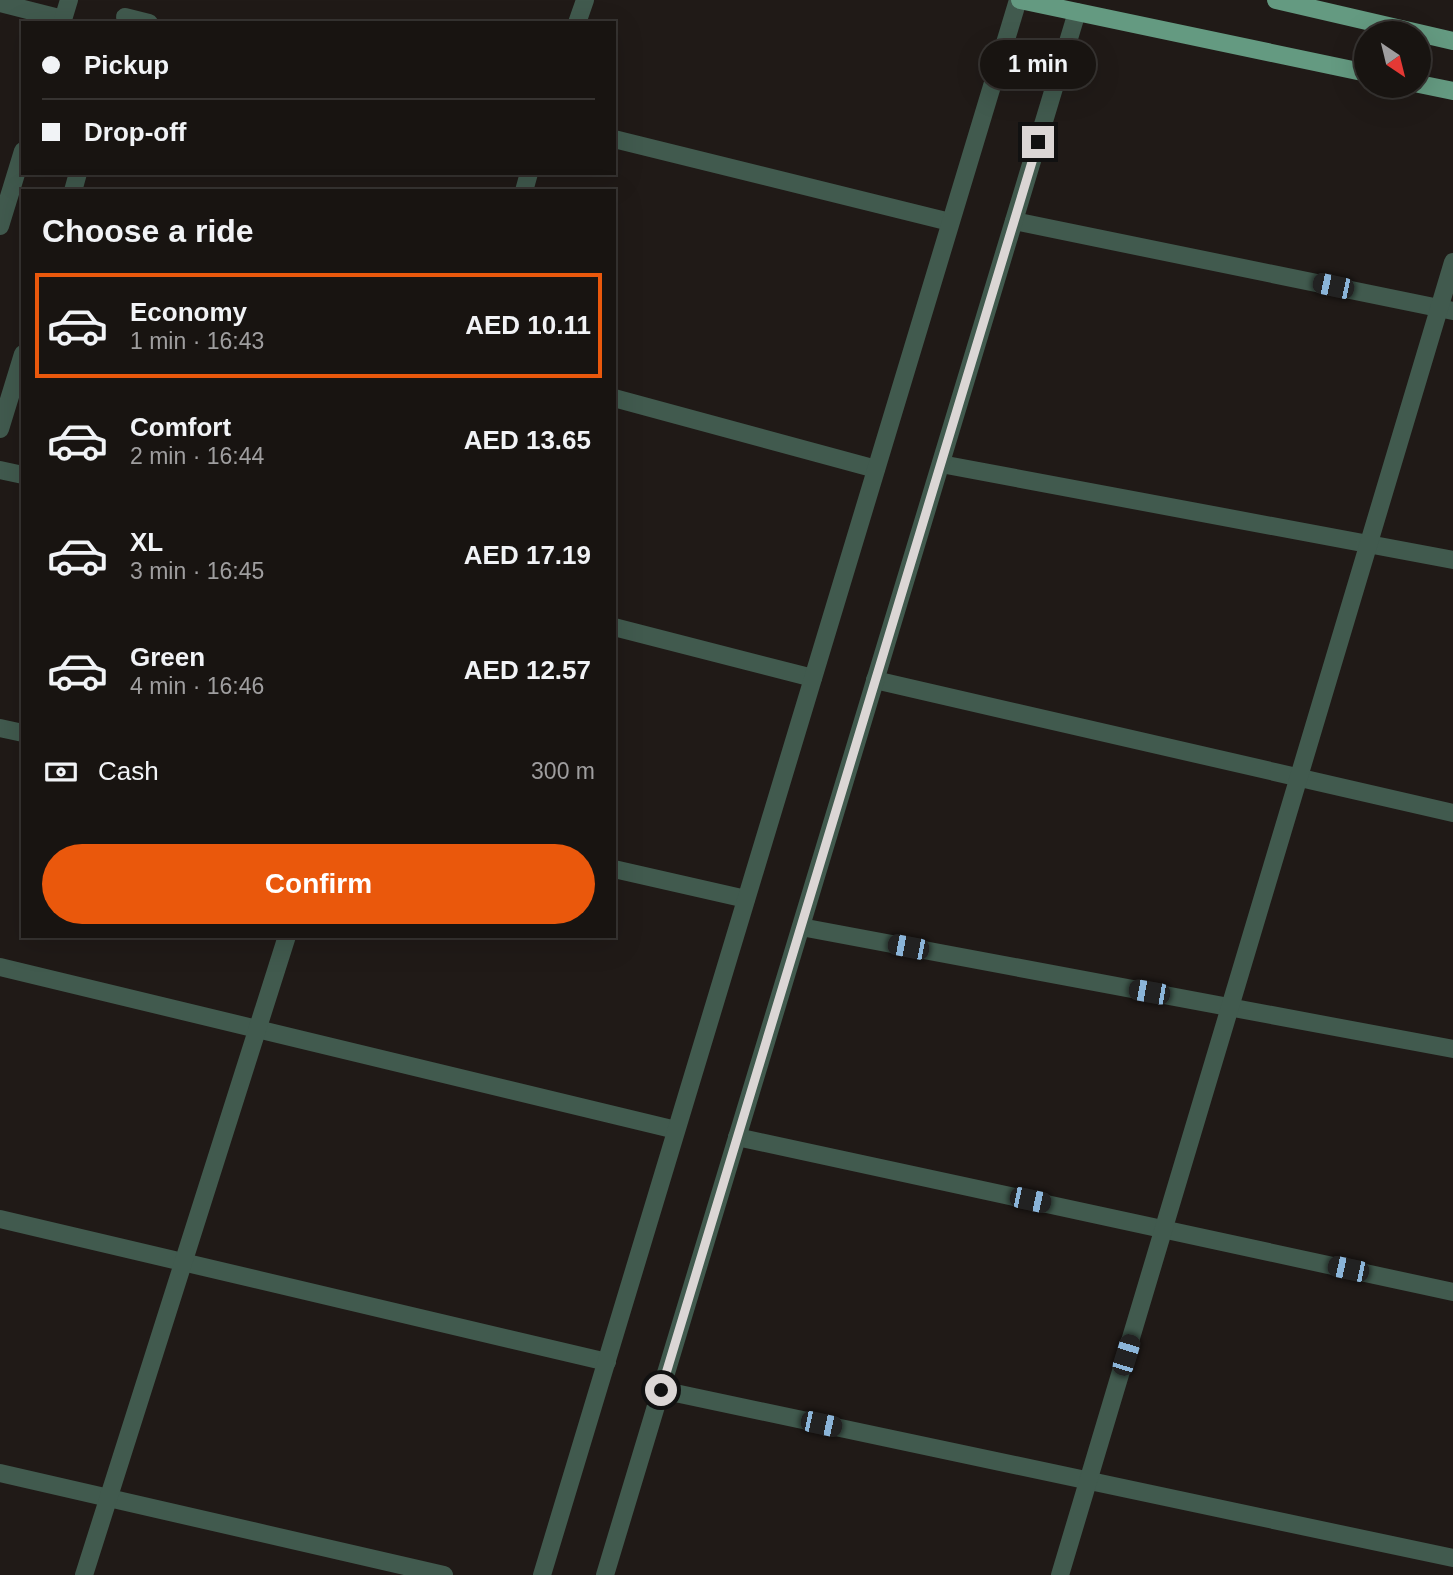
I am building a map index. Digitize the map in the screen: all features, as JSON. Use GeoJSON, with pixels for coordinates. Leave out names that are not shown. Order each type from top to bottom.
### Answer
{"type":"FeatureCollection","features":[{"type":"Feature","properties":{"kind":"main road"},"geometry":{"type":"LineString","coordinates":[[1019,0],[1354,70]]}},
{"type":"Feature","properties":{"kind":"main road"},"geometry":{"type":"LineString","coordinates":[[1276,0],[1453,41]]}},
{"type":"Feature","properties":{"kind":"main road"},"geometry":{"type":"LineString","coordinates":[[1432,87],[1453,91]]}},
{"type":"Feature","properties":{"kind":"street"},"geometry":{"type":"LineString","coordinates":[[0,3],[63,21],[69,0]]}},
{"type":"Feature","properties":{"kind":"street"},"geometry":{"type":"LineString","coordinates":[[578,21],[584,0]]}},
{"type":"Feature","properties":{"kind":"street"},"geometry":{"type":"LineString","coordinates":[[542,1575],[1019,0]]}},
{"type":"Feature","properties":{"kind":"street"},"geometry":{"type":"LineString","coordinates":[[605,1575],[1077,12]]}},
{"type":"Feature","properties":{"kind":"street"},"geometry":{"type":"LineString","coordinates":[[127,13],[145,21]]}},
{"type":"Feature","properties":{"kind":"street"},"geometry":{"type":"LineString","coordinates":[[616,139],[950,222]]}},
{"type":"Feature","properties":{"kind":"street"},"geometry":{"type":"LineString","coordinates":[[0,226],[21,158]]}},
{"type":"Feature","properties":{"kind":"street"},"geometry":{"type":"LineString","coordinates":[[1014,221],[1446,309]]}},
{"type":"Feature","properties":{"kind":"street"},"geometry":{"type":"LineString","coordinates":[[1060,1575],[1368,544],[1446,309],[1453,262]]}},
{"type":"Feature","properties":{"kind":"street"},"geometry":{"type":"LineString","coordinates":[[0,429],[21,361]]}},
{"type":"Feature","properties":{"kind":"street"},"geometry":{"type":"LineString","coordinates":[[616,399],[876,468]]}},
{"type":"Feature","properties":{"kind":"street"},"geometry":{"type":"LineString","coordinates":[[941,464],[1453,560]]}},
{"type":"Feature","properties":{"kind":"street"},"geometry":{"type":"LineString","coordinates":[[0,470],[21,475]]}},
{"type":"Feature","properties":{"kind":"street"},"geometry":{"type":"LineString","coordinates":[[616,628],[813,678]]}},
{"type":"Feature","properties":{"kind":"street"},"geometry":{"type":"LineString","coordinates":[[875,680],[1453,813]]}},
{"type":"Feature","properties":{"kind":"street"},"geometry":{"type":"LineString","coordinates":[[0,728],[21,733]]}},
{"type":"Feature","properties":{"kind":"street"},"geometry":{"type":"LineString","coordinates":[[616,869],[746,899]]}},
{"type":"Feature","properties":{"kind":"street"},"geometry":{"type":"LineString","coordinates":[[801,927],[1453,1049]]}},
{"type":"Feature","properties":{"kind":"street"},"geometry":{"type":"LineString","coordinates":[[84,1575],[286,938]]}},
{"type":"Feature","properties":{"kind":"street"},"geometry":{"type":"LineString","coordinates":[[0,968],[676,1130]]}},
{"type":"Feature","properties":{"kind":"street"},"geometry":{"type":"LineString","coordinates":[[737,1136],[1453,1292]]}},
{"type":"Feature","properties":{"kind":"street"},"geometry":{"type":"LineString","coordinates":[[0,1219],[607,1362]]}},
{"type":"Feature","properties":{"kind":"street"},"geometry":{"type":"LineString","coordinates":[[661,1390],[1453,1558]]}},
{"type":"Feature","properties":{"kind":"street"},"geometry":{"type":"LineString","coordinates":[[0,1473],[444,1575]]}},
{"type":"Feature","properties":{"kind":"route"},"geometry":{"type":"LineString","coordinates":[[661,1390],[1038,142]]}}]}
